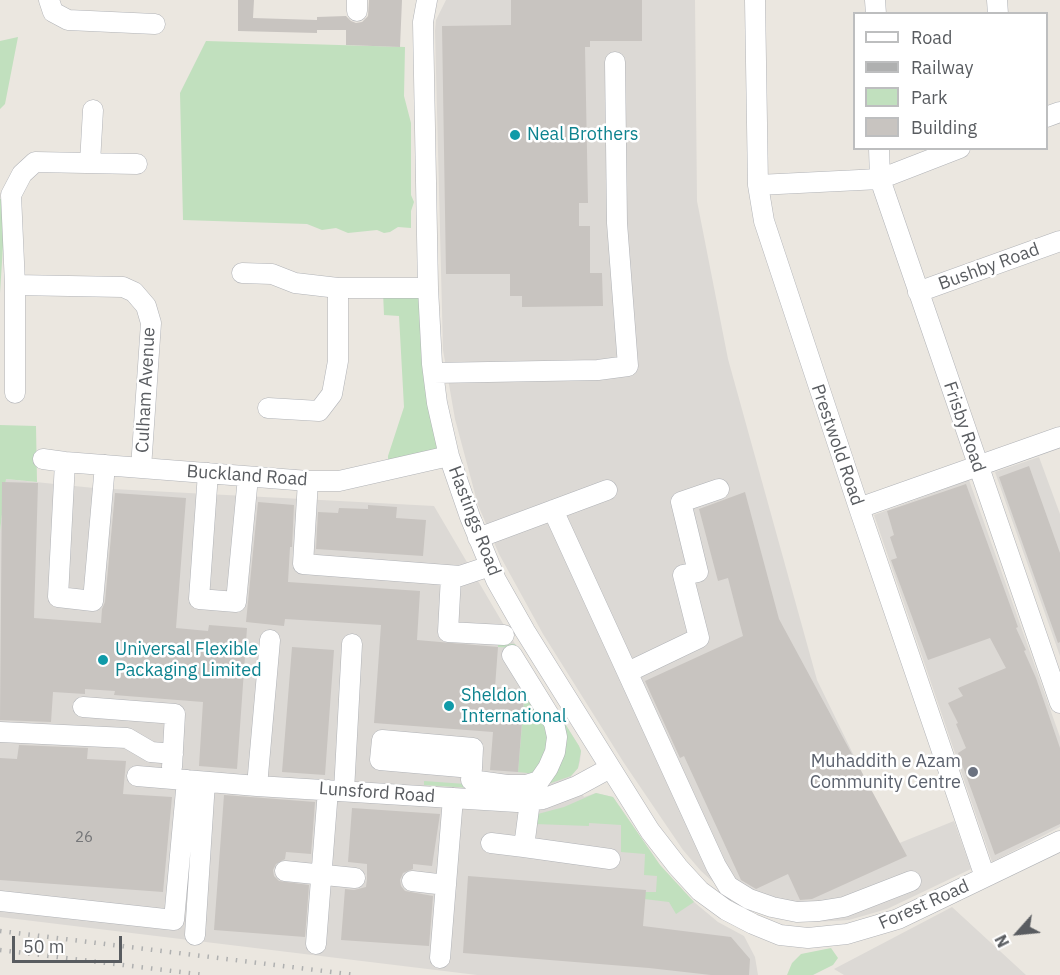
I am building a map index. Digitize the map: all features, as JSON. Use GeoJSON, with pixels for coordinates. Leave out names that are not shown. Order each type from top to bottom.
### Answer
{"type":"FeatureCollection","features":[{"type":"Feature","properties":{"kind":"street"},"geometry":{"type":"LineString","coordinates":[[49,0],[53,12],[68,20],[155,24]]}},
{"type":"Feature","properties":{"kind":"street","name":"Hastings Road"},"geometry":{"type":"LineString","coordinates":[[427,0],[423,22],[428,288],[434,372],[437,403],[449,456],[478,538],[490,566],[525,631],[650,831],[700,891],[726,910],[753,924],[780,934]]}},
{"type":"Feature","properties":{"kind":"street","name":"Prestwold Road"},"geometry":{"type":"LineString","coordinates":[[755,0],[758,185],[764,221],[985,877]]}},
{"type":"Feature","properties":{"kind":"street"},"geometry":{"type":"LineString","coordinates":[[434,372],[598,370],[628,366],[616,223],[615,62]]}},
{"type":"Feature","properties":{"kind":"street"},"geometry":{"type":"LineString","coordinates":[[90,163],[93,110]]}},
{"type":"Feature","properties":{"kind":"street","name":"Frisby Road"},"geometry":{"type":"LineString","coordinates":[[879,150],[880,179],[1060,704]]}},
{"type":"Feature","properties":{"kind":"street"},"geometry":{"type":"LineString","coordinates":[[758,185],[880,179],[955,150]]}},
{"type":"Feature","properties":{"kind":"street"},"geometry":{"type":"LineString","coordinates":[[15,393],[15,285],[11,195],[22,174],[35,162],[137,164]]}},
{"type":"Feature","properties":{"kind":"street","name":"Bushby Road"},"geometry":{"type":"LineString","coordinates":[[918,292],[1060,241]]}},
{"type":"Feature","properties":{"kind":"street"},"geometry":{"type":"LineString","coordinates":[[242,273],[272,274],[295,283],[338,288],[428,288]]}},
{"type":"Feature","properties":{"kind":"street","name":"Culham Avenue"},"geometry":{"type":"LineString","coordinates":[[15,285],[123,287],[134,292],[146,306],[151,323],[141,468]]}},
{"type":"Feature","properties":{"kind":"street"},"geometry":{"type":"LineString","coordinates":[[268,408],[319,411],[332,394],[338,361],[338,288]]}},
{"type":"Feature","properties":{"kind":"street"},"geometry":{"type":"LineString","coordinates":[[859,508],[1060,437]]}},
{"type":"Feature","properties":{"kind":"street","name":"Buckland Road"},"geometry":{"type":"LineString","coordinates":[[43,459],[248,477],[339,481],[449,456]]}},
{"type":"Feature","properties":{"kind":"street"},"geometry":{"type":"LineString","coordinates":[[65,462],[58,597],[93,601],[105,465]]}},
{"type":"Feature","properties":{"kind":"street"},"geometry":{"type":"LineString","coordinates":[[208,473],[199,599],[236,602],[248,477]]}},
{"type":"Feature","properties":{"kind":"street"},"geometry":{"type":"LineString","coordinates":[[308,481],[303,564],[451,576],[460,576],[490,566]]}},
{"type":"Feature","properties":{"kind":"street"},"geometry":{"type":"LineString","coordinates":[[628,672],[699,638],[684,575],[698,572],[681,502],[719,489]]}},
{"type":"Feature","properties":{"kind":"street"},"geometry":{"type":"LineString","coordinates":[[478,538],[607,490]]}},
{"type":"Feature","properties":{"kind":"street"},"geometry":{"type":"LineString","coordinates":[[553,510],[716,866],[728,886],[749,899],[772,908],[797,912],[819,911],[854,904],[911,881]]}},
{"type":"Feature","properties":{"kind":"street"},"geometry":{"type":"LineString","coordinates":[[451,576],[448,632],[504,635]]}},
{"type":"Feature","properties":{"kind":"street"},"geometry":{"type":"LineString","coordinates":[[257,786],[270,640]]}},
{"type":"Feature","properties":{"kind":"street"},"geometry":{"type":"LineString","coordinates":[[316,944],[320,875],[336,790],[352,644]]}},
{"type":"Feature","properties":{"kind":"street"},"geometry":{"type":"LineString","coordinates":[[413,796],[417,753],[472,768],[471,780],[526,785],[539,781],[549,768],[555,752],[557,737],[554,723],[512,655]]}},
{"type":"Feature","properties":{"kind":"street"},"geometry":{"type":"LineString","coordinates":[[83,707],[176,714],[173,754],[188,780],[195,935]]}},
{"type":"Feature","properties":{"kind":"street"},"geometry":{"type":"LineString","coordinates":[[0,732],[127,738],[151,752],[173,754]]}},
{"type":"Feature","properties":{"kind":"street","name":"Lunsford Road"},"geometry":{"type":"LineString","coordinates":[[137,776],[517,802],[543,799],[577,786],[610,768]]}},
{"type":"Feature","properties":{"kind":"street"},"geometry":{"type":"LineString","coordinates":[[0,901],[174,920],[188,780]]}},
{"type":"Feature","properties":{"kind":"street"},"geometry":{"type":"LineString","coordinates":[[440,958],[453,798]]}},
{"type":"Feature","properties":{"kind":"street"},"geometry":{"type":"LineString","coordinates":[[524,847],[530,801]]}},
{"type":"Feature","properties":{"kind":"street","name":"Forest Road"},"geometry":{"type":"LineString","coordinates":[[780,934],[820,938],[878,926],[913,912],[1060,841]]}},
{"type":"Feature","properties":{"kind":"street"},"geometry":{"type":"LineString","coordinates":[[491,843],[610,859]]}},
{"type":"Feature","properties":{"kind":"street"},"geometry":{"type":"LineString","coordinates":[[285,871],[355,878]]}},
{"type":"Feature","properties":{"kind":"street"},"geometry":{"type":"LineString","coordinates":[[412,881],[446,885]]}},
{"type":"Feature","properties":{"kind":"shaded area"},"geometry":{"type":"Polygon","coordinates":[[[446,0],[695,0],[697,201],[728,359],[817,680],[897,844],[954,821],[971,869],[887,909],[849,920],[815,922],[780,918],[722,890],[683,850],[624,763],[543,634],[499,554],[478,505],[455,419],[443,350],[435,31],[436,20],[446,0]]]}},
{"type":"Feature","properties":{"kind":"shaded area"},"geometry":{"type":"Polygon","coordinates":[[[1039,457],[1060,514],[1060,656],[995,472],[1039,457]]]}},
{"type":"Feature","properties":{"kind":"shaded area"},"geometry":{"type":"Polygon","coordinates":[[[6,479],[94,488],[434,506],[515,644],[579,746],[580,761],[578,768],[571,776],[584,797],[596,793],[613,797],[660,865],[694,902],[718,922],[744,936],[755,957],[758,975],[477,975],[0,917],[0,532],[6,479]]]}},
{"type":"Feature","properties":{"kind":"shaded area"},"geometry":{"type":"Polygon","coordinates":[[[969,480],[1060,737],[1060,827],[992,862],[874,515],[969,480]]]}},
{"type":"Feature","properties":{"kind":"shaded area"},"geometry":{"type":"Polygon","coordinates":[[[952,907],[1026,975],[844,975],[834,969],[952,907]]]}},
{"type":"Feature","properties":{"kind":"green space"},"geometry":{"type":"Polygon","coordinates":[[[18,37],[5,104],[0,109],[0,41],[18,37]]]}},
{"type":"Feature","properties":{"kind":"green space"},"geometry":{"type":"Polygon","coordinates":[[[206,41],[405,47],[404,96],[411,123],[411,195],[414,202],[411,211],[411,228],[398,227],[384,233],[377,230],[348,233],[336,228],[322,230],[307,224],[183,220],[180,93],[206,41]]]}},
{"type":"Feature","properties":{"kind":"green space"},"geometry":{"type":"Polygon","coordinates":[[[0,199],[6,199],[0,293],[0,199]]]}},
{"type":"Feature","properties":{"kind":"green space"},"geometry":{"type":"Polygon","coordinates":[[[428,288],[449,456],[388,470],[388,456],[404,407],[399,316],[384,315],[383,292],[428,288]]]}},
{"type":"Feature","properties":{"kind":"green space"},"geometry":{"type":"Polygon","coordinates":[[[0,425],[36,426],[37,482],[6,479],[0,532],[0,425]]]}},
{"type":"Feature","properties":{"kind":"green space"},"geometry":{"type":"Polygon","coordinates":[[[498,643],[515,644],[579,746],[581,751],[578,768],[571,776],[534,789],[518,791],[424,785],[424,781],[521,788],[560,749],[513,648],[498,647],[498,643]]]}},
{"type":"Feature","properties":{"kind":"green space"},"geometry":{"type":"Polygon","coordinates":[[[525,690],[552,736],[536,774],[518,772],[525,690]]]}},
{"type":"Feature","properties":{"kind":"green space"},"geometry":{"type":"Polygon","coordinates":[[[596,793],[613,797],[660,865],[694,902],[676,914],[669,902],[644,899],[645,892],[656,892],[657,876],[644,875],[645,854],[621,852],[621,825],[535,824],[534,815],[564,807],[596,793]]]}},
{"type":"Feature","properties":{"kind":"green space"},"geometry":{"type":"Polygon","coordinates":[[[831,948],[838,958],[833,965],[813,975],[787,975],[792,963],[801,954],[831,948]]]}},
{"type":"Feature","properties":{"kind":"building"},"geometry":{"type":"Polygon","coordinates":[[[238,0],[254,0],[253,18],[317,20],[317,17],[346,16],[356,23],[362,22],[368,16],[369,0],[402,0],[400,47],[346,45],[346,30],[317,30],[317,33],[238,31],[238,0]]]}},
{"type":"Feature","properties":{"kind":"building","name":"Neal Brothers"},"geometry":{"type":"Polygon","coordinates":[[[511,0],[642,0],[642,41],[590,41],[590,47],[585,47],[588,203],[579,203],[579,226],[590,226],[590,273],[602,273],[603,306],[522,307],[522,296],[510,296],[510,274],[446,274],[442,26],[511,25],[511,0]]]}},
{"type":"Feature","properties":{"kind":"building"},"geometry":{"type":"Polygon","coordinates":[[[1029,466],[1060,553],[1060,642],[1058,643],[999,477],[1029,466]]]}},
{"type":"Feature","properties":{"kind":"building"},"geometry":{"type":"Polygon","coordinates":[[[2,482],[38,483],[34,618],[101,623],[115,493],[186,498],[176,628],[208,631],[209,625],[247,628],[237,769],[199,766],[203,702],[114,695],[115,691],[85,689],[85,694],[53,692],[51,722],[0,720],[2,482]]]}},
{"type":"Feature","properties":{"kind":"building"},"geometry":{"type":"Polygon","coordinates":[[[966,484],[1060,748],[1060,824],[995,855],[958,753],[966,748],[956,724],[958,723],[948,703],[963,696],[958,688],[1006,668],[990,638],[928,660],[891,560],[897,558],[890,537],[894,535],[887,511],[966,484]]]}},
{"type":"Feature","properties":{"kind":"building"},"geometry":{"type":"Polygon","coordinates":[[[745,492],[779,619],[907,856],[812,899],[800,900],[788,874],[756,889],[741,880],[684,756],[680,758],[645,681],[743,636],[728,578],[718,581],[699,509],[745,492]]]}},
{"type":"Feature","properties":{"kind":"building"},"geometry":{"type":"Polygon","coordinates":[[[258,502],[294,505],[288,582],[420,591],[417,640],[498,647],[495,687],[519,689],[524,697],[518,772],[490,770],[493,732],[374,723],[381,625],[285,619],[284,626],[246,622],[258,502]]]}},
{"type":"Feature","properties":{"kind":"building"},"geometry":{"type":"Polygon","coordinates":[[[368,505],[397,507],[396,518],[426,520],[423,556],[316,549],[318,512],[338,513],[339,508],[368,509],[368,505]]]}},
{"type":"Feature","properties":{"kind":"building"},"geometry":{"type":"Polygon","coordinates":[[[292,647],[334,650],[325,775],[282,772],[292,647]]]}},
{"type":"Feature","properties":{"kind":"building"},"geometry":{"type":"Polygon","coordinates":[[[19,745],[88,748],[87,759],[126,761],[123,794],[172,797],[163,892],[0,880],[0,758],[17,759],[19,745]]]}},
{"type":"Feature","properties":{"kind":"building"},"geometry":{"type":"Polygon","coordinates":[[[224,795],[315,802],[311,854],[286,852],[285,859],[276,864],[273,870],[274,876],[279,881],[309,885],[305,937],[214,930],[224,795]]]}},
{"type":"Feature","properties":{"kind":"building"},"geometry":{"type":"Polygon","coordinates":[[[352,808],[440,814],[432,866],[413,864],[413,869],[403,873],[400,880],[405,891],[433,896],[429,946],[341,940],[345,889],[354,890],[366,887],[367,879],[367,864],[348,862],[352,808]]]}},
{"type":"Feature","properties":{"kind":"building"},"geometry":{"type":"Polygon","coordinates":[[[468,876],[646,890],[643,926],[731,937],[750,959],[749,975],[711,975],[463,953],[468,876]]]}},
{"type":"Feature","properties":{"kind":"railway"},"geometry":{"type":"LineString","coordinates":[[0,931],[356,975]]}},
{"type":"Feature","properties":{"kind":"railway"},"geometry":{"type":"LineString","coordinates":[[0,950],[205,975]]}},
{"type":"Feature","properties":{"kind":"place","name":"Neal Brothers"},"geometry":{"type":"Point","coordinates":[515,135]}},
{"type":"Feature","properties":{"kind":"place","name":"Universal Flexible Packaging Limited"},"geometry":{"type":"Point","coordinates":[103,660]}},
{"type":"Feature","properties":{"kind":"place","name":"Sheldon International"},"geometry":{"type":"Point","coordinates":[449,706]}},
{"type":"Feature","properties":{"kind":"place","name":"Muhaddith e Azam Community Centre"},"geometry":{"type":"Point","coordinates":[973,772]}}]}
